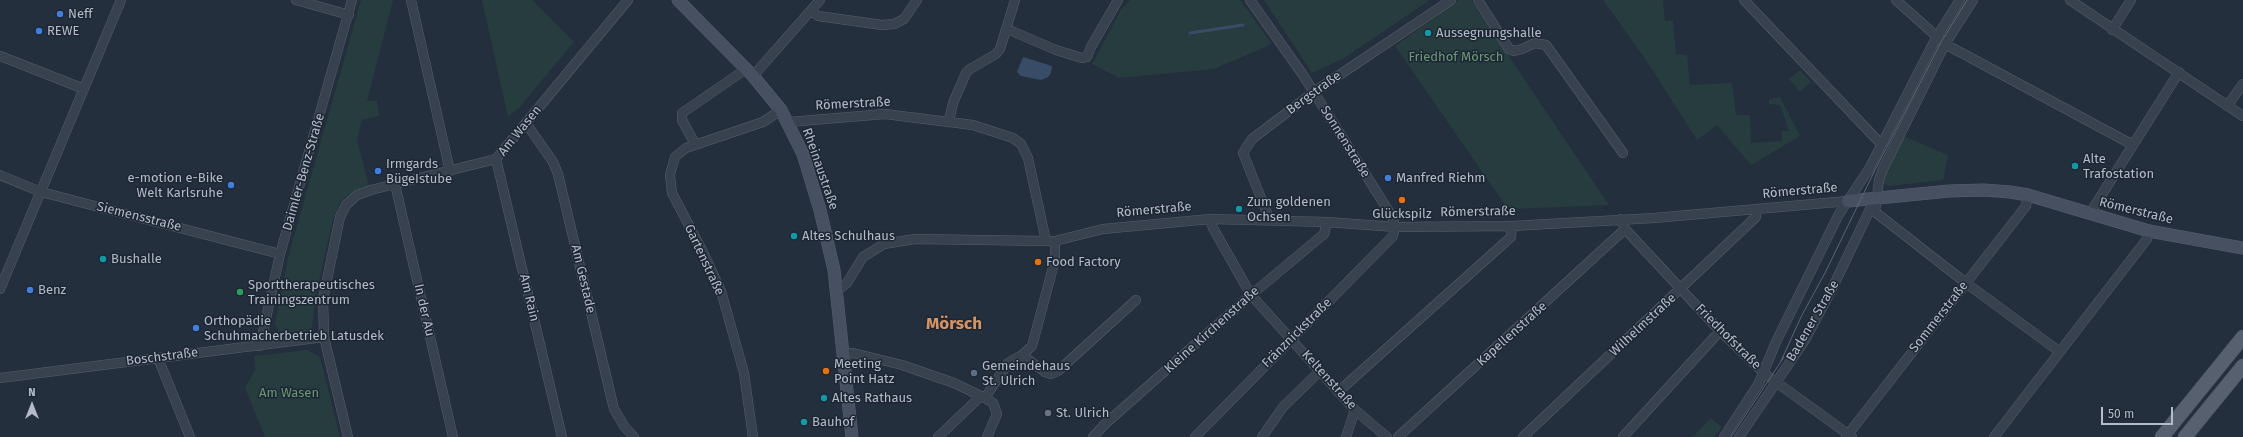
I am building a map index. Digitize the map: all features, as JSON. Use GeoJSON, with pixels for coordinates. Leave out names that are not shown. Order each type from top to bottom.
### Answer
{"type":"FeatureCollection","features":[{"type":"Feature","properties":{"kind":"main road"},"geometry":{"type":"LineString","coordinates":[[2162,437],[2243,337]]}},
{"type":"Feature","properties":{"kind":"main road"},"geometry":{"type":"LineString","coordinates":[[2185,437],[2243,366]]}},
{"type":"Feature","properties":{"kind":"street"},"geometry":{"type":"LineString","coordinates":[[0,289],[121,0]]}},
{"type":"Feature","properties":{"kind":"street"},"geometry":{"type":"LineString","coordinates":[[296,0],[349,15]]}},
{"type":"Feature","properties":{"kind":"street","name":"Daimler-Benz-Straße"},"geometry":{"type":"LineString","coordinates":[[260,346],[280,254],[349,15],[352,0]]}},
{"type":"Feature","properties":{"kind":"street"},"geometry":{"type":"LineString","coordinates":[[411,0],[450,172]]}},
{"type":"Feature","properties":{"kind":"street","name":"Am Wasen"},"geometry":{"type":"LineString","coordinates":[[348,437],[324,337],[323,299],[340,217],[346,205],[357,195],[394,184],[450,172],[496,159],[628,0]]}},
{"type":"Feature","properties":{"kind":"street","name":"Rheinaustraße"},"geometry":{"type":"LineString","coordinates":[[678,0],[749,72],[781,110],[789,122],[803,154],[820,210],[831,254],[852,437]]}},
{"type":"Feature","properties":{"kind":"street"},"geometry":{"type":"LineString","coordinates":[[695,144],[682,120],[682,113],[749,72],[811,11],[820,0]]}},
{"type":"Feature","properties":{"kind":"street"},"geometry":{"type":"LineString","coordinates":[[811,11],[818,16],[882,25],[894,24],[904,19],[918,0]]}},
{"type":"Feature","properties":{"kind":"street"},"geometry":{"type":"LineString","coordinates":[[949,121],[953,103],[966,73],[970,68],[996,54],[1007,29],[1015,0]]}},
{"type":"Feature","properties":{"kind":"street"},"geometry":{"type":"LineString","coordinates":[[1007,29],[1056,50],[1082,58],[1087,57],[1107,16],[1118,0]]}},
{"type":"Feature","properties":{"kind":"street","name":"Sonnenstraße"},"geometry":{"type":"LineString","coordinates":[[1250,0],[1314,92],[1393,218],[1396,227]]}},
{"type":"Feature","properties":{"kind":"street","name":"Bergstraße"},"geometry":{"type":"LineString","coordinates":[[1267,220],[1267,213],[1244,159],[1245,148],[1252,140],[1314,92],[1451,0]]}},
{"type":"Feature","properties":{"kind":"street"},"geometry":{"type":"LineString","coordinates":[[1478,0],[1509,49],[1514,51],[1536,43],[1546,45],[1623,153]]}},
{"type":"Feature","properties":{"kind":"street"},"geometry":{"type":"LineString","coordinates":[[1744,0],[1881,144]]}},
{"type":"Feature","properties":{"kind":"street"},"geometry":{"type":"LineString","coordinates":[[1896,0],[1936,38],[1945,44],[2133,145]]}},
{"type":"Feature","properties":{"kind":"street"},"geometry":{"type":"LineString","coordinates":[[1724,437],[1765,374],[1776,342],[1848,201],[1859,186],[1936,38],[1960,0]]}},
{"type":"Feature","properties":{"kind":"street"},"geometry":{"type":"LineString","coordinates":[[1973,0],[1945,44],[1883,169],[1876,198],[1875,212],[1966,283],[2060,352]]}},
{"type":"Feature","properties":{"kind":"street"},"geometry":{"type":"LineString","coordinates":[[2070,0],[2112,30],[2179,72],[2243,116]]}},
{"type":"Feature","properties":{"kind":"street"},"geometry":{"type":"LineString","coordinates":[[2112,30],[2131,0]]}},
{"type":"Feature","properties":{"kind":"street"},"geometry":{"type":"LineString","coordinates":[[0,56],[84,89]]}},
{"type":"Feature","properties":{"kind":"street"},"geometry":{"type":"LineString","coordinates":[[2092,214],[2094,207],[2179,72]]}},
{"type":"Feature","properties":{"kind":"street"},"geometry":{"type":"LineString","coordinates":[[2227,106],[2243,84]]}},
{"type":"Feature","properties":{"kind":"street","name":"Gartenstraße"},"geometry":{"type":"LineString","coordinates":[[753,437],[744,373],[721,291],[703,252],[672,193],[670,175],[675,157],[686,148],[763,122],[781,110]]}},
{"type":"Feature","properties":{"kind":"street","name":"Römerstraße"},"geometry":{"type":"LineString","coordinates":[[789,122],[885,114],[949,121],[999,133],[1013,138],[1021,144],[1028,158],[1050,241],[1104,229],[1210,219],[1327,222],[1396,227],[1512,226],[1756,210],[1949,191],[1984,190],[2028,195],[2149,231],[2243,248]]}},
{"type":"Feature","properties":{"kind":"street","name":"Am Gestade"},"geometry":{"type":"LineString","coordinates":[[526,123],[553,162],[558,174],[614,409],[624,426],[634,437]]}},
{"type":"Feature","properties":{"kind":"street","name":"Am Rain"},"geometry":{"type":"LineString","coordinates":[[496,159],[562,437]]}},
{"type":"Feature","properties":{"kind":"street","name":"Siemensstraße"},"geometry":{"type":"LineString","coordinates":[[0,176],[41,192],[280,254]]}},
{"type":"Feature","properties":{"kind":"street","name":"In der Au"},"geometry":{"type":"LineString","coordinates":[[394,184],[453,437]]}},
{"type":"Feature","properties":{"kind":"street","name":"Sommerstraße"},"geometry":{"type":"LineString","coordinates":[[1849,436],[2026,206],[2028,195]]}},
{"type":"Feature","properties":{"kind":"street","name":"Badener Straße"},"geometry":{"type":"LineString","coordinates":[[1738,437],[1776,383],[1818,316],[1876,198]]}},
{"type":"Feature","properties":{"kind":"street","name":"Wilhelmstraße"},"geometry":{"type":"LineString","coordinates":[[1523,437],[1756,217],[1756,210]]}},
{"type":"Feature","properties":{"kind":"street","name":"Keltenstraße"},"geometry":{"type":"LineString","coordinates":[[1210,219],[1213,228],[1251,294],[1291,338],[1319,372],[1355,410],[1387,437]]}},
{"type":"Feature","properties":{"kind":"street","name":"Friedhofstraße"},"geometry":{"type":"LineString","coordinates":[[1621,219],[1625,229],[1720,331],[1765,374],[1849,436]]}},
{"type":"Feature","properties":{"kind":"street","name":"Kleine Kirchenstraße"},"geometry":{"type":"LineString","coordinates":[[1093,437],[1109,420],[1251,294],[1324,234],[1327,222]]}},
{"type":"Feature","properties":{"kind":"street"},"geometry":{"type":"LineString","coordinates":[[1338,392],[1512,237],[1512,226]]}},
{"type":"Feature","properties":{"kind":"street","name":"Fränznickstraße"},"geometry":{"type":"LineString","coordinates":[[1195,437],[1393,236],[1396,227]]}},
{"type":"Feature","properties":{"kind":"street","name":"Kapellenstraße"},"geometry":{"type":"LineString","coordinates":[[1398,437],[1625,229]]}},
{"type":"Feature","properties":{"kind":"street"},"geometry":{"type":"LineString","coordinates":[[1994,437],[2147,238],[2149,231]]}},
{"type":"Feature","properties":{"kind":"street"},"geometry":{"type":"LineString","coordinates":[[836,288],[842,288],[847,283],[863,257],[884,244],[915,239],[1050,241],[1055,260],[1032,346],[1022,355],[1008,363],[983,397],[938,437]]}},
{"type":"Feature","properties":{"kind":"street"},"geometry":{"type":"LineString","coordinates":[[1022,355],[1044,372],[1051,374],[1058,371],[1136,300]]}},
{"type":"Feature","properties":{"kind":"street"},"geometry":{"type":"LineString","coordinates":[[1623,437],[1720,331]]}},
{"type":"Feature","properties":{"kind":"street","name":"Boschstraße"},"geometry":{"type":"LineString","coordinates":[[0,378],[324,337]]}},
{"type":"Feature","properties":{"kind":"street"},"geometry":{"type":"LineString","coordinates":[[842,354],[853,353],[902,365],[954,383],[994,403],[997,414],[987,437]]}},
{"type":"Feature","properties":{"kind":"street"},"geometry":{"type":"LineString","coordinates":[[158,358],[190,437]]}},
{"type":"Feature","properties":{"kind":"street"},"geometry":{"type":"LineString","coordinates":[[1262,437],[1283,407],[1319,372]]}},
{"type":"Feature","properties":{"kind":"street"},"geometry":{"type":"LineString","coordinates":[[1346,437],[1355,410]]}},
{"type":"Feature","properties":{"kind":"green space"},"geometry":{"type":"Polygon","coordinates":[[[361,0],[393,0],[367,101],[377,101],[379,116],[362,120],[357,140],[369,186],[355,190],[341,201],[333,219],[315,299],[312,329],[304,333],[280,334],[275,324],[289,254],[361,0]]]}},
{"type":"Feature","properties":{"kind":"green space"},"geometry":{"type":"Polygon","coordinates":[[[482,0],[532,0],[574,42],[520,107],[508,117],[482,0]]]}},
{"type":"Feature","properties":{"kind":"green space"},"geometry":{"type":"Polygon","coordinates":[[[1130,0],[1240,0],[1272,44],[1214,69],[1119,78],[1092,64],[1121,10],[1130,0]]]}},
{"type":"Feature","properties":{"kind":"green space","name":"Friedhof Mörsch"},"geometry":{"type":"Polygon","coordinates":[[[1264,0],[1430,0],[1344,58],[1312,73],[1264,0]]]}},
{"type":"Feature","properties":{"kind":"green space","name":"Friedhof Mörsch"},"geometry":{"type":"Polygon","coordinates":[[[1459,0],[1471,0],[1609,205],[1508,209],[1395,46],[1459,0]]]}},
{"type":"Feature","properties":{"kind":"green space"},"geometry":{"type":"Polygon","coordinates":[[[1603,0],[1663,0],[1665,21],[1673,21],[1676,54],[1687,55],[1690,85],[1732,83],[1736,115],[1750,115],[1751,143],[1782,141],[1782,131],[1789,131],[1780,105],[1769,104],[1769,99],[1780,97],[1800,136],[1751,165],[1717,125],[1697,140],[1646,60],[1603,0]]]}},
{"type":"Feature","properties":{"kind":"green space"},"geometry":{"type":"Polygon","coordinates":[[[1800,70],[1811,82],[1800,92],[1789,79],[1800,70]]]}},
{"type":"Feature","properties":{"kind":"green space"},"geometry":{"type":"Polygon","coordinates":[[[1903,136],[1948,155],[1943,180],[1889,186],[1883,184],[1883,176],[1903,136]]]}},
{"type":"Feature","properties":{"kind":"green space","name":"Am Wasen"},"geometry":{"type":"Polygon","coordinates":[[[308,350],[320,357],[340,437],[265,437],[245,388],[255,370],[254,356],[308,350]]]}},
{"type":"Feature","properties":{"kind":"green space"},"geometry":{"type":"Polygon","coordinates":[[[1710,418],[1722,427],[1714,437],[1693,437],[1710,418]]]}},
{"type":"Feature","properties":{"kind":"water"},"geometry":{"type":"Polygon","coordinates":[[[1023,57],[1052,66],[1051,73],[1048,77],[1041,80],[1021,76],[1017,72],[1023,57]]]}},
{"type":"Feature","properties":{"kind":"waterway"},"geometry":{"type":"LineString","coordinates":[[1190,33],[1243,25]]}},
{"type":"Feature","properties":{"kind":"tram line"},"geometry":{"type":"LineString","coordinates":[[1781,361],[1801,317],[1826,271],[1875,170],[1941,42],[1967,0]]}},
{"type":"Feature","properties":{"kind":"tram line"},"geometry":{"type":"LineString","coordinates":[[1731,437],[1784,357]]}},
{"type":"Feature","properties":{"kind":"place","name":"Neff"},"geometry":{"type":"Point","coordinates":[60,14]}},
{"type":"Feature","properties":{"kind":"place","name":"REWE"},"geometry":{"type":"Point","coordinates":[39,31]}},
{"type":"Feature","properties":{"kind":"place","name":"Aussegnungshalle"},"geometry":{"type":"Point","coordinates":[1428,33]}},
{"type":"Feature","properties":{"kind":"place","name":"Alte Trafostation"},"geometry":{"type":"Point","coordinates":[2075,166]}},
{"type":"Feature","properties":{"kind":"place","name":"Irmgards BügeIstube"},"geometry":{"type":"Point","coordinates":[378,171]}},
{"type":"Feature","properties":{"kind":"place","name":"Manfred Riehm"},"geometry":{"type":"Point","coordinates":[1388,178]}},
{"type":"Feature","properties":{"kind":"place","name":"e-motion e-Bike Welt Karlsruhe"},"geometry":{"type":"Point","coordinates":[231,185]}},
{"type":"Feature","properties":{"kind":"place","name":"Glückspilz"},"geometry":{"type":"Point","coordinates":[1402,200]}},
{"type":"Feature","properties":{"kind":"place","name":"Zum goldenen Ochsen"},"geometry":{"type":"Point","coordinates":[1239,209]}},
{"type":"Feature","properties":{"kind":"place","name":"Altes Schulhaus"},"geometry":{"type":"Point","coordinates":[794,236]}},
{"type":"Feature","properties":{"kind":"place","name":"Bushalle"},"geometry":{"type":"Point","coordinates":[103,259]}},
{"type":"Feature","properties":{"kind":"place","name":"Food Factory"},"geometry":{"type":"Point","coordinates":[1038,262]}},
{"type":"Feature","properties":{"kind":"place","name":"Benz"},"geometry":{"type":"Point","coordinates":[30,290]}},
{"type":"Feature","properties":{"kind":"place","name":"Sporttherapeutisches Trainingszentrum"},"geometry":{"type":"Point","coordinates":[240,292]}},
{"type":"Feature","properties":{"kind":"place","name":"Orthopädie Schuhmacherbetrieb Latusdek"},"geometry":{"type":"Point","coordinates":[196,328]}},
{"type":"Feature","properties":{"kind":"place","name":"Meeting Point Hatz"},"geometry":{"type":"Point","coordinates":[826,371]}},
{"type":"Feature","properties":{"kind":"place","name":"Gemeindehaus St. Ulrich"},"geometry":{"type":"Point","coordinates":[974,373]}},
{"type":"Feature","properties":{"kind":"place","name":"Altes Rathaus"},"geometry":{"type":"Point","coordinates":[824,398]}},
{"type":"Feature","properties":{"kind":"place","name":"St. Ulrich"},"geometry":{"type":"Point","coordinates":[1048,413]}},
{"type":"Feature","properties":{"kind":"place","name":"Bauhof"},"geometry":{"type":"Point","coordinates":[804,422]}},
{"type":"Feature","properties":{"kind":"district","name":"Mörsch"},"geometry":{"type":"Point","coordinates":[954,324]}}]}
